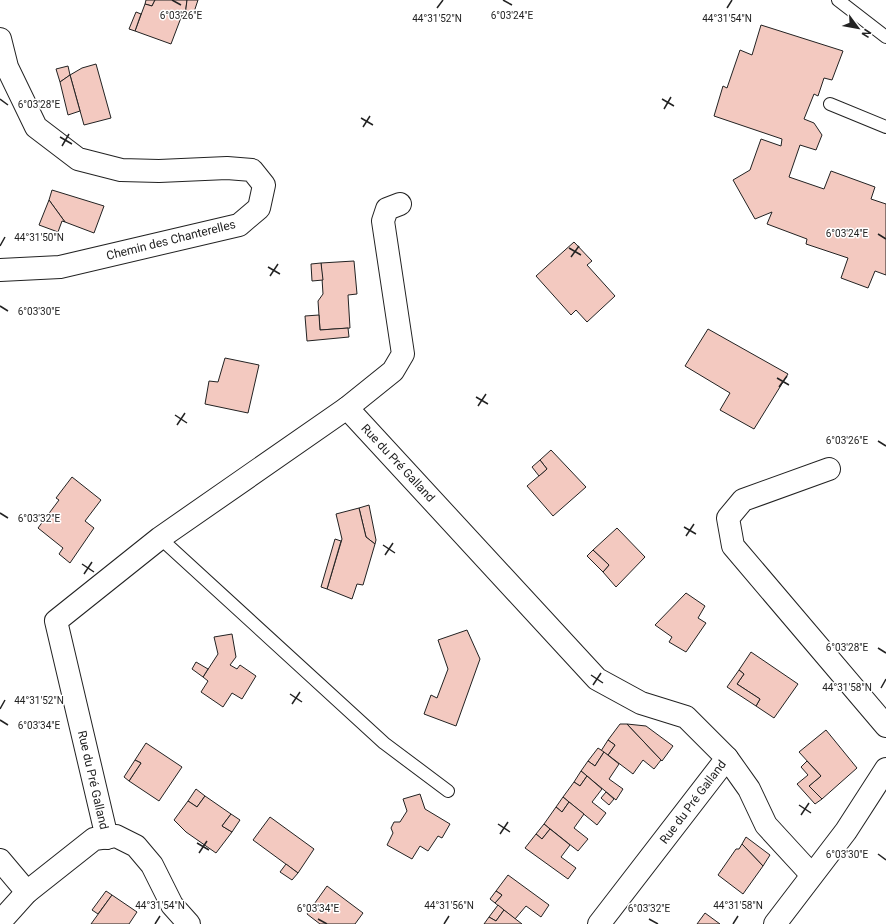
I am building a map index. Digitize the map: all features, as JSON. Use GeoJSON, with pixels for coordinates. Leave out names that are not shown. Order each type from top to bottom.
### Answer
{"type":"FeatureCollection","features":[{"type":"Feature","properties":{"kind":"street","name":"Chemin des Chanterelles"},"geometry":{"type":"LineString","coordinates":[[0,39],[7,67],[36,127],[78,159],[121,170],[159,172],[227,168],[252,170],[264,185],[260,208],[239,226],[60,267],[0,270]]}},
{"type":"Feature","properties":{"kind":"street"},"geometry":{"type":"LineString","coordinates":[[347,408],[393,370],[403,354],[383,221],[387,209],[400,204]]}},
{"type":"Feature","properties":{"kind":"street","name":"Rue du Pré Galland"},"geometry":{"type":"LineString","coordinates":[[107,838],[56,621],[160,538],[347,408],[597,679],[641,703],[686,717],[727,758],[599,924]]}},
{"type":"Feature","properties":{"kind":"street"},"geometry":{"type":"LineString","coordinates":[[829,469],[743,500],[728,518],[733,546],[886,726]]}},
{"type":"Feature","properties":{"kind":"street"},"geometry":{"type":"LineString","coordinates":[[727,758],[749,789],[766,825],[811,874]]}},
{"type":"Feature","properties":{"kind":"street"},"geometry":{"type":"LineString","coordinates":[[776,923],[811,874],[846,831],[886,768]]}},
{"type":"Feature","properties":{"kind":"street","name":"Rue du Pré Galland"},"geometry":{"type":"LineString","coordinates":[[0,922],[27,892],[94,839],[116,836],[136,846],[152,865],[172,905],[189,924]]}},
{"type":"Feature","properties":{"kind":"street"},"geometry":{"type":"LineString","coordinates":[[0,860],[27,892]]}},
{"type":"Feature","properties":{"kind":"lane"},"geometry":{"type":"LineString","coordinates":[[838,0],[886,37]]}},
{"type":"Feature","properties":{"kind":"lane"},"geometry":{"type":"LineString","coordinates":[[830,104],[886,127]]}},
{"type":"Feature","properties":{"kind":"lane"},"geometry":{"type":"LineString","coordinates":[[160,538],[384,744],[448,791]]}},
{"type":"Feature","properties":{"kind":"building"},"geometry":{"type":"Polygon","coordinates":[[[146,0],[155,0],[152,6],[145,4],[146,0]]]}},
{"type":"Feature","properties":{"kind":"building"},"geometry":{"type":"Polygon","coordinates":[[[155,0],[187,0],[185,16],[182,15],[171,44],[135,31],[145,4],[152,6],[155,0]]]}},
{"type":"Feature","properties":{"kind":"building"},"geometry":{"type":"Polygon","coordinates":[[[187,0],[198,0],[192,18],[185,16],[187,0]]]}},
{"type":"Feature","properties":{"kind":"building"},"geometry":{"type":"Polygon","coordinates":[[[136,12],[141,14],[135,31],[129,29],[136,12]]]}},
{"type":"Feature","properties":{"kind":"building"},"geometry":{"type":"Polygon","coordinates":[[[761,25],[843,51],[832,80],[824,78],[818,96],[814,94],[804,119],[814,123],[822,135],[816,150],[800,145],[789,177],[824,189],[831,171],[875,187],[871,199],[886,204],[886,275],[875,271],[868,288],[841,278],[848,258],[806,244],[807,239],[767,224],[772,212],[755,219],[733,180],[750,170],[761,139],[781,146],[782,139],[714,116],[723,86],[727,88],[740,50],[752,55],[761,25]]]}},
{"type":"Feature","properties":{"kind":"building"},"geometry":{"type":"Polygon","coordinates":[[[96,64],[111,118],[84,125],[70,75],[82,68],[96,64]]]}},
{"type":"Feature","properties":{"kind":"building"},"geometry":{"type":"Polygon","coordinates":[[[68,66],[70,75],[60,82],[56,69],[68,66]]]}},
{"type":"Feature","properties":{"kind":"building"},"geometry":{"type":"Polygon","coordinates":[[[70,75],[80,111],[68,115],[60,82],[70,75]]]}},
{"type":"Feature","properties":{"kind":"building"},"geometry":{"type":"Polygon","coordinates":[[[52,190],[104,206],[94,233],[65,222],[49,200],[52,190]]]}},
{"type":"Feature","properties":{"kind":"building"},"geometry":{"type":"Polygon","coordinates":[[[49,200],[65,222],[62,221],[58,232],[39,225],[49,200]]]}},
{"type":"Feature","properties":{"kind":"building"},"geometry":{"type":"Polygon","coordinates":[[[574,242],[592,261],[587,265],[615,296],[587,322],[576,310],[571,315],[536,276],[574,242]]]}},
{"type":"Feature","properties":{"kind":"building"},"geometry":{"type":"Polygon","coordinates":[[[354,261],[357,294],[348,295],[350,328],[320,330],[318,301],[323,294],[321,263],[354,261]]]}},
{"type":"Feature","properties":{"kind":"building"},"geometry":{"type":"Polygon","coordinates":[[[321,263],[323,280],[312,281],[311,264],[321,263]]]}},
{"type":"Feature","properties":{"kind":"building"},"geometry":{"type":"Polygon","coordinates":[[[319,315],[320,330],[348,328],[349,337],[307,341],[305,316],[319,315]]]}},
{"type":"Feature","properties":{"kind":"building"},"geometry":{"type":"Polygon","coordinates":[[[708,329],[788,374],[754,429],[720,410],[730,393],[685,366],[708,329]]]}},
{"type":"Feature","properties":{"kind":"building"},"geometry":{"type":"Polygon","coordinates":[[[225,358],[259,365],[248,413],[205,404],[209,381],[218,382],[225,358]]]}},
{"type":"Feature","properties":{"kind":"building"},"geometry":{"type":"Polygon","coordinates":[[[551,450],[586,487],[553,516],[527,486],[547,469],[540,460],[551,450]]]}},
{"type":"Feature","properties":{"kind":"building"},"geometry":{"type":"Polygon","coordinates":[[[540,460],[547,469],[539,476],[532,467],[540,460]]]}},
{"type":"Feature","properties":{"kind":"building"},"geometry":{"type":"Polygon","coordinates":[[[72,477],[101,500],[85,521],[94,528],[70,563],[59,554],[63,548],[38,528],[59,500],[56,498],[72,477]]]}},
{"type":"Feature","properties":{"kind":"building"},"geometry":{"type":"Polygon","coordinates":[[[369,505],[376,540],[375,544],[366,537],[359,508],[369,505]]]}},
{"type":"Feature","properties":{"kind":"building"},"geometry":{"type":"Polygon","coordinates":[[[359,508],[366,537],[375,544],[363,585],[357,584],[352,599],[327,589],[342,539],[336,514],[359,508]]]}},
{"type":"Feature","properties":{"kind":"building"},"geometry":{"type":"Polygon","coordinates":[[[617,528],[645,557],[616,587],[603,572],[609,565],[593,550],[617,528]]]}},
{"type":"Feature","properties":{"kind":"building"},"geometry":{"type":"Polygon","coordinates":[[[335,539],[341,541],[327,589],[321,587],[335,539]]]}},
{"type":"Feature","properties":{"kind":"building"},"geometry":{"type":"Polygon","coordinates":[[[593,550],[609,565],[603,572],[587,556],[593,550]]]}},
{"type":"Feature","properties":{"kind":"building"},"geometry":{"type":"Polygon","coordinates":[[[686,593],[705,606],[698,618],[706,623],[686,652],[669,642],[672,637],[655,625],[686,593]]]}},
{"type":"Feature","properties":{"kind":"building"},"geometry":{"type":"Polygon","coordinates":[[[467,630],[480,659],[456,726],[424,714],[431,695],[437,698],[448,669],[438,640],[467,630]]]}},
{"type":"Feature","properties":{"kind":"building"},"geometry":{"type":"Polygon","coordinates":[[[232,634],[236,657],[230,665],[237,669],[240,665],[256,676],[242,699],[232,693],[223,707],[201,692],[208,681],[203,677],[218,654],[214,637],[232,634]]]}},
{"type":"Feature","properties":{"kind":"building"},"geometry":{"type":"Polygon","coordinates":[[[751,652],[798,684],[774,718],[756,706],[760,699],[737,684],[744,674],[739,670],[751,652]]]}},
{"type":"Feature","properties":{"kind":"building"},"geometry":{"type":"Polygon","coordinates":[[[196,662],[208,669],[203,677],[192,669],[196,662]]]}},
{"type":"Feature","properties":{"kind":"building"},"geometry":{"type":"Polygon","coordinates":[[[739,670],[744,674],[737,684],[760,699],[756,706],[727,687],[739,670]]]}},
{"type":"Feature","properties":{"kind":"building"},"geometry":{"type":"Polygon","coordinates":[[[620,724],[627,724],[661,760],[654,769],[643,760],[633,774],[608,755],[615,745],[608,740],[620,724]]]}},
{"type":"Feature","properties":{"kind":"building"},"geometry":{"type":"Polygon","coordinates":[[[627,724],[646,726],[673,746],[662,761],[627,724]]]}},
{"type":"Feature","properties":{"kind":"building"},"geometry":{"type":"Polygon","coordinates":[[[826,730],[857,768],[822,799],[809,786],[821,776],[799,752],[826,730]]]}},
{"type":"Feature","properties":{"kind":"building"},"geometry":{"type":"Polygon","coordinates":[[[608,740],[615,745],[608,755],[601,751],[608,740]]]}},
{"type":"Feature","properties":{"kind":"building"},"geometry":{"type":"Polygon","coordinates":[[[146,743],[182,767],[159,801],[129,781],[141,763],[135,760],[146,743]]]}},
{"type":"Feature","properties":{"kind":"building"},"geometry":{"type":"Polygon","coordinates":[[[598,748],[604,752],[595,766],[588,761],[598,748]]]}},
{"type":"Feature","properties":{"kind":"building"},"geometry":{"type":"Polygon","coordinates":[[[604,752],[619,764],[609,779],[623,789],[616,800],[581,771],[588,761],[595,766],[604,752]]]}},
{"type":"Feature","properties":{"kind":"building"},"geometry":{"type":"Polygon","coordinates":[[[135,760],[141,763],[129,781],[124,777],[135,760]]]}},
{"type":"Feature","properties":{"kind":"building"},"geometry":{"type":"Polygon","coordinates":[[[807,761],[821,776],[809,786],[822,799],[815,804],[797,784],[808,775],[801,767],[807,761]]]}},
{"type":"Feature","properties":{"kind":"building"},"geometry":{"type":"Polygon","coordinates":[[[581,771],[587,776],[580,786],[574,782],[581,771]]]}},
{"type":"Feature","properties":{"kind":"building"},"geometry":{"type":"Polygon","coordinates":[[[587,776],[602,789],[592,802],[606,813],[597,825],[563,797],[574,782],[580,786],[587,776]]]}},
{"type":"Feature","properties":{"kind":"building"},"geometry":{"type":"Polygon","coordinates":[[[196,789],[205,796],[197,807],[188,801],[196,789]]]}},
{"type":"Feature","properties":{"kind":"building"},"geometry":{"type":"Polygon","coordinates":[[[606,792],[614,799],[609,805],[601,798],[606,792]]]}},
{"type":"Feature","properties":{"kind":"building"},"geometry":{"type":"Polygon","coordinates":[[[420,794],[425,809],[450,824],[442,838],[438,836],[428,851],[420,846],[412,859],[387,845],[393,833],[391,828],[394,822],[400,822],[407,811],[403,799],[420,794]]]}},
{"type":"Feature","properties":{"kind":"building"},"geometry":{"type":"Polygon","coordinates":[[[205,796],[231,814],[222,826],[232,832],[216,853],[186,832],[174,820],[188,801],[197,807],[205,796]]]}},
{"type":"Feature","properties":{"kind":"building"},"geometry":{"type":"Polygon","coordinates":[[[563,797],[569,802],[562,812],[556,807],[563,797]]]}},
{"type":"Feature","properties":{"kind":"building"},"geometry":{"type":"Polygon","coordinates":[[[569,802],[584,814],[574,828],[588,839],[578,851],[544,824],[556,807],[562,812],[569,802]]]}},
{"type":"Feature","properties":{"kind":"building"},"geometry":{"type":"Polygon","coordinates":[[[231,814],[240,820],[232,832],[222,826],[231,814]]]}},
{"type":"Feature","properties":{"kind":"building"},"geometry":{"type":"Polygon","coordinates":[[[270,817],[314,849],[298,873],[253,840],[270,817]]]}},
{"type":"Feature","properties":{"kind":"building"},"geometry":{"type":"Polygon","coordinates":[[[544,824],[550,829],[542,839],[536,834],[544,824]]]}},
{"type":"Feature","properties":{"kind":"building"},"geometry":{"type":"Polygon","coordinates":[[[550,829],[570,845],[561,857],[576,868],[568,879],[525,848],[536,834],[542,839],[550,829]]]}},
{"type":"Feature","properties":{"kind":"building"},"geometry":{"type":"Polygon","coordinates":[[[746,837],[770,855],[763,866],[742,844],[746,837]]]}},
{"type":"Feature","properties":{"kind":"building"},"geometry":{"type":"Polygon","coordinates":[[[742,844],[763,866],[743,894],[718,875],[736,849],[739,849],[742,844]]]}},
{"type":"Feature","properties":{"kind":"building"},"geometry":{"type":"Polygon","coordinates":[[[286,864],[298,873],[292,880],[280,872],[286,864]]]}},
{"type":"Feature","properties":{"kind":"building"},"geometry":{"type":"Polygon","coordinates":[[[508,875],[549,905],[541,917],[526,906],[515,919],[495,903],[502,895],[496,891],[508,875]]]}},
{"type":"Feature","properties":{"kind":"building"},"geometry":{"type":"Polygon","coordinates":[[[327,886],[363,913],[355,924],[320,924],[307,914],[327,886]]]}},
{"type":"Feature","properties":{"kind":"building"},"geometry":{"type":"Polygon","coordinates":[[[106,891],[112,895],[98,914],[92,910],[106,891]]]}},
{"type":"Feature","properties":{"kind":"building"},"geometry":{"type":"Polygon","coordinates":[[[496,891],[502,895],[495,903],[490,899],[496,891]]]}},
{"type":"Feature","properties":{"kind":"building"},"geometry":{"type":"Polygon","coordinates":[[[112,895],[137,912],[129,924],[91,924],[112,895]]]}},
{"type":"Feature","properties":{"kind":"building"},"geometry":{"type":"Polygon","coordinates":[[[498,905],[504,910],[496,921],[489,917],[498,905]]]}},
{"type":"Feature","properties":{"kind":"building"},"geometry":{"type":"Polygon","coordinates":[[[504,910],[522,924],[484,924],[489,917],[496,921],[504,910]]]}},
{"type":"Feature","properties":{"kind":"building"},"geometry":{"type":"Polygon","coordinates":[[[705,913],[720,924],[697,924],[705,913]]]}}]}
